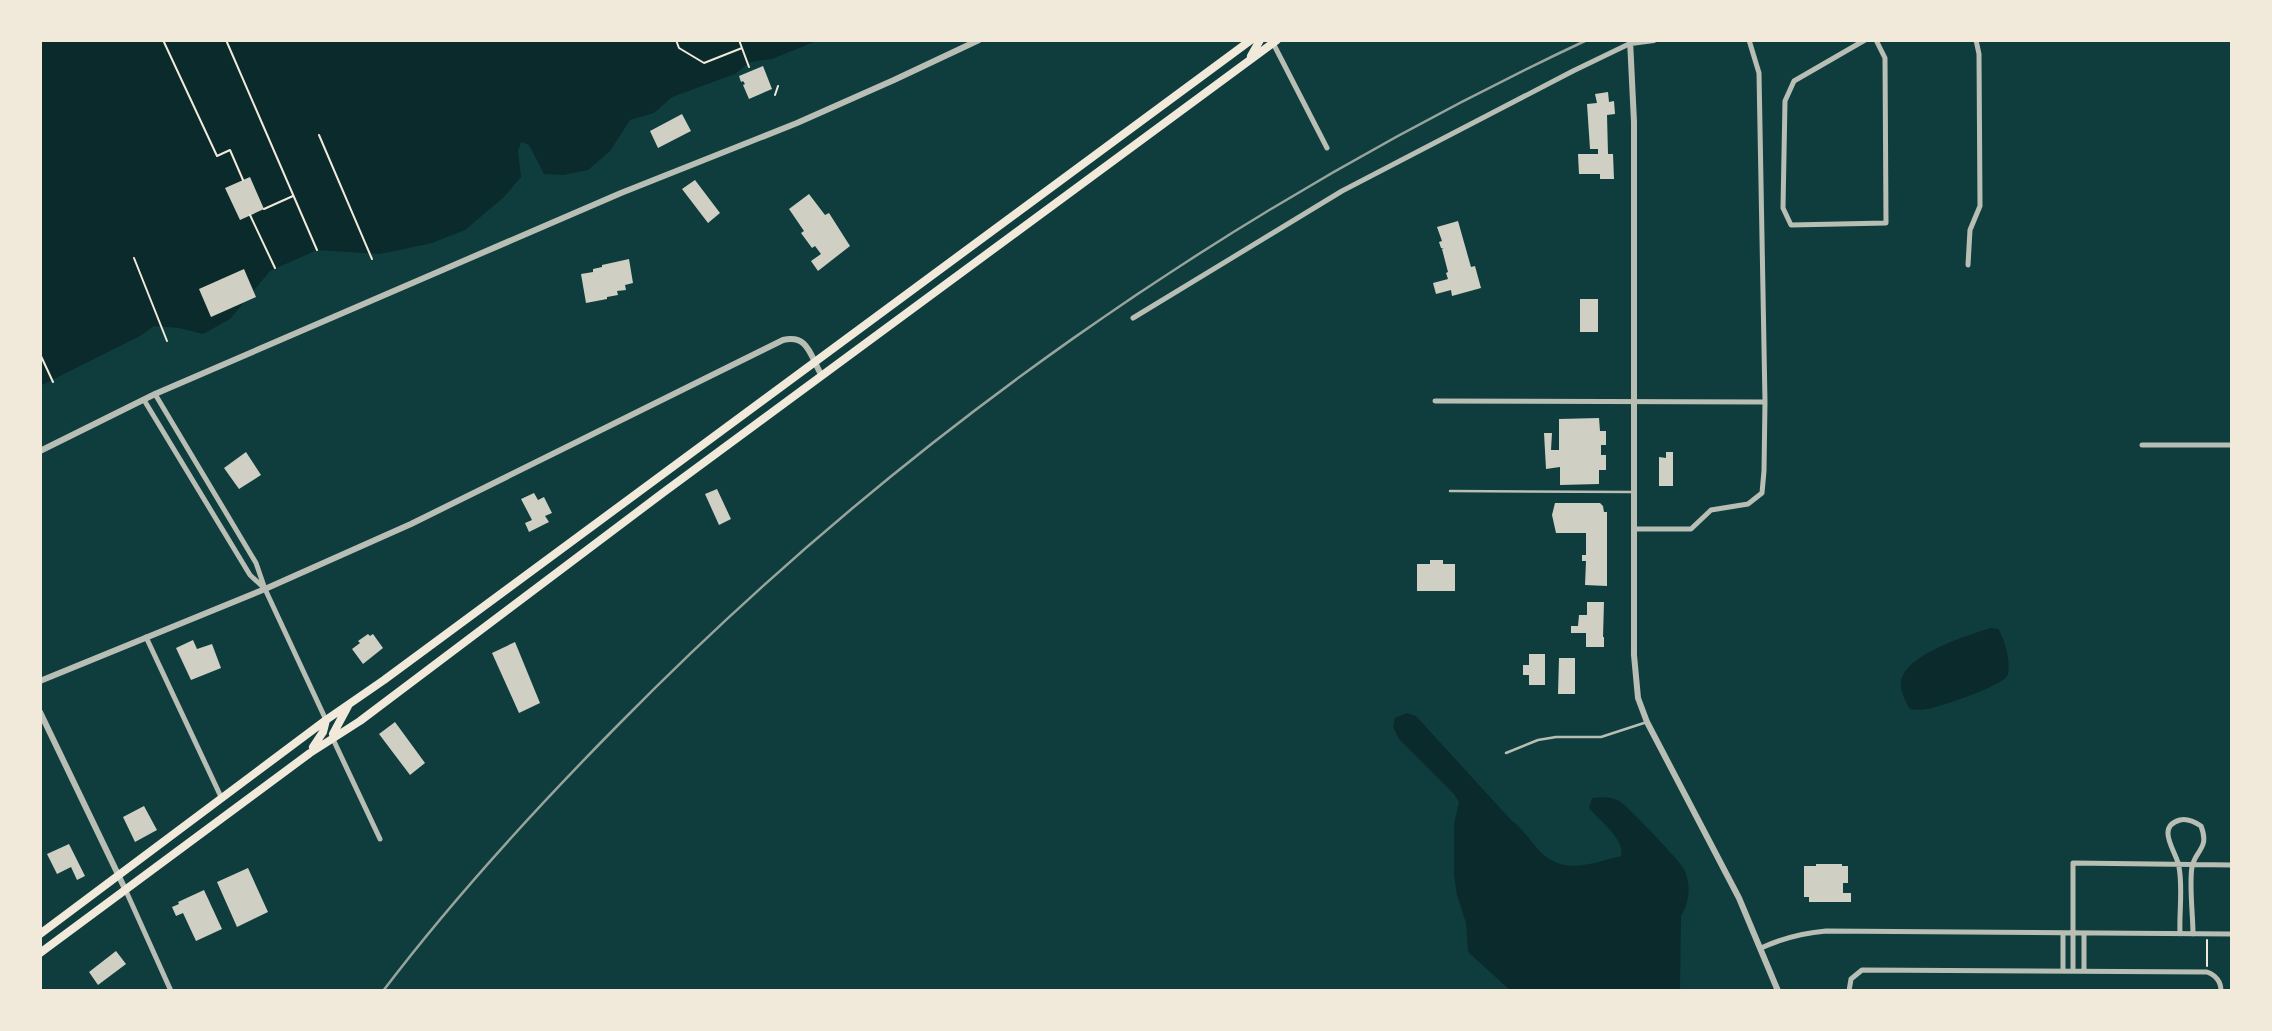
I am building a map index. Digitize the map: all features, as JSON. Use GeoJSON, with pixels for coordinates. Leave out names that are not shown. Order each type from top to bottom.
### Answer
{"type":"FeatureCollection","features":[{"type":"Feature","properties":{"kind":"main road"},"geometry":{"type":"LineString","coordinates":[[40,934],[326,720],[1251,40]]}},
{"type":"Feature","properties":{"kind":"main road"},"geometry":{"type":"LineString","coordinates":[[1248,62],[1260,40]]}},
{"type":"Feature","properties":{"kind":"main road"},"geometry":{"type":"LineString","coordinates":[[40,953],[332,737],[360,721],[664,492],[1275,41]]}},
{"type":"Feature","properties":{"kind":"main road"},"geometry":{"type":"LineString","coordinates":[[332,737],[348,706]]}},
{"type":"Feature","properties":{"kind":"main road"},"geometry":{"type":"LineString","coordinates":[[310,753],[323,732],[326,720]]}},
{"type":"Feature","properties":{"kind":"street"},"geometry":{"type":"LineString","coordinates":[[40,451],[155,394],[621,193],[797,122],[979,40]]}},
{"type":"Feature","properties":{"kind":"street"},"geometry":{"type":"LineString","coordinates":[[1133,318],[1342,191],[1630,42],[1654,40]]}},
{"type":"Feature","properties":{"kind":"street"},"geometry":{"type":"LineString","coordinates":[[1634,529],[1691,529],[1711,510],[1748,503],[1762,494],[1765,471],[1765,402],[1759,73],[1749,40]]}},
{"type":"Feature","properties":{"kind":"street"},"geometry":{"type":"LineString","coordinates":[[1865,40],[1794,81],[1785,101],[1783,208],[1791,225],[1886,223],[1885,58],[1876,40]]}},
{"type":"Feature","properties":{"kind":"street"},"geometry":{"type":"LineString","coordinates":[[1968,265],[1970,230],[1980,206],[1979,54],[1976,40]]}},
{"type":"Feature","properties":{"kind":"street"},"geometry":{"type":"LineString","coordinates":[[1275,41],[1327,148]]}},
{"type":"Feature","properties":{"kind":"street"},"geometry":{"type":"LineString","coordinates":[[1630,42],[1634,122],[1635,671],[1639,698],[1647,722],[1740,898],[1778,991]]}},
{"type":"Feature","properties":{"kind":"street"},"geometry":{"type":"LineString","coordinates":[[40,681],[265,589],[411,524],[783,340],[794,337],[802,341],[822,376]]}},
{"type":"Feature","properties":{"kind":"street"},"geometry":{"type":"LineString","coordinates":[[155,394],[256,564],[326,720]]}},
{"type":"Feature","properties":{"kind":"street"},"geometry":{"type":"LineString","coordinates":[[144,400],[250,575],[265,589]]}},
{"type":"Feature","properties":{"kind":"street"},"geometry":{"type":"LineString","coordinates":[[1435,401],[1765,402]]}},
{"type":"Feature","properties":{"kind":"street"},"geometry":{"type":"LineString","coordinates":[[2142,444],[2232,444]]}},
{"type":"Feature","properties":{"kind":"street"},"geometry":{"type":"LineString","coordinates":[[657,477],[664,492]]}},
{"type":"Feature","properties":{"kind":"street"},"geometry":{"type":"LineString","coordinates":[[146,637],[222,799]]}},
{"type":"Feature","properties":{"kind":"street"},"geometry":{"type":"LineString","coordinates":[[40,712],[172,991]]}},
{"type":"Feature","properties":{"kind":"street"},"geometry":{"type":"LineString","coordinates":[[332,737],[380,839]]}},
{"type":"Feature","properties":{"kind":"street"},"geometry":{"type":"LineString","coordinates":[[2180,934],[2179,865],[2170,847],[2169,830],[2180,820],[2188,820],[2201,826],[2204,833],[2203,848],[2192,865],[2193,934]]}},
{"type":"Feature","properties":{"kind":"street"},"geometry":{"type":"LineString","coordinates":[[2073,970],[2073,863],[2232,865]]}},
{"type":"Feature","properties":{"kind":"street"},"geometry":{"type":"LineString","coordinates":[[1762,948],[1783,938],[1826,931],[2232,934]]}},
{"type":"Feature","properties":{"kind":"street"},"geometry":{"type":"LineString","coordinates":[[2063,933],[2063,970]]}},
{"type":"Feature","properties":{"kind":"street"},"geometry":{"type":"LineString","coordinates":[[2084,933],[2084,970]]}},
{"type":"Feature","properties":{"kind":"street"},"geometry":{"type":"LineString","coordinates":[[1849,991],[1851,979],[1861,970],[2207,972],[2215,975],[2221,991]]}},
{"type":"Feature","properties":{"kind":"lane"},"geometry":{"type":"LineString","coordinates":[[1450,491],[1633,492]]}},
{"type":"Feature","properties":{"kind":"lane"},"geometry":{"type":"LineString","coordinates":[[1506,753],[1538,740],[1556,737],[1601,737],[1647,722]]}},
{"type":"Feature","properties":{"kind":"path"},"geometry":{"type":"LineString","coordinates":[[163,40],[217,156],[230,150],[243,180]]}},
{"type":"Feature","properties":{"kind":"path"},"geometry":{"type":"LineString","coordinates":[[226,40],[317,250]]}},
{"type":"Feature","properties":{"kind":"path"},"geometry":{"type":"LineString","coordinates":[[676,40],[679,48],[704,63],[742,48]]}},
{"type":"Feature","properties":{"kind":"path"},"geometry":{"type":"LineString","coordinates":[[739,40],[749,66]]}},
{"type":"Feature","properties":{"kind":"path"},"geometry":{"type":"LineString","coordinates":[[775,95],[778,86]]}},
{"type":"Feature","properties":{"kind":"path"},"geometry":{"type":"LineString","coordinates":[[319,135],[372,260]]}},
{"type":"Feature","properties":{"kind":"path"},"geometry":{"type":"LineString","coordinates":[[264,209],[294,196]]}},
{"type":"Feature","properties":{"kind":"path"},"geometry":{"type":"LineString","coordinates":[[250,215],[275,268]]}},
{"type":"Feature","properties":{"kind":"path"},"geometry":{"type":"LineString","coordinates":[[134,258],[167,341]]}},
{"type":"Feature","properties":{"kind":"path"},"geometry":{"type":"LineString","coordinates":[[40,354],[54,382]]}},
{"type":"Feature","properties":{"kind":"path"},"geometry":{"type":"LineString","coordinates":[[2207,934],[2207,967]]}},
{"type":"Feature","properties":{"kind":"water"},"geometry":{"type":"Polygon","coordinates":[[[40,40],[819,40],[772,59],[750,62],[735,74],[672,97],[654,113],[630,120],[610,151],[588,170],[563,175],[544,174],[529,145],[521,142],[518,151],[521,177],[504,197],[465,230],[432,243],[380,254],[317,250],[270,271],[230,319],[203,334],[154,326],[140,336],[40,386],[40,40]]]}},
{"type":"Feature","properties":{"kind":"water"},"geometry":{"type":"Polygon","coordinates":[[[1990,628],[1998,629],[2003,639],[2008,659],[2007,676],[1995,685],[1960,699],[1929,709],[1910,709],[1901,685],[1902,677],[1908,668],[1941,646],[1990,628]]]}},
{"type":"Feature","properties":{"kind":"water"},"geometry":{"type":"Polygon","coordinates":[[[1407,713],[1416,716],[1536,847],[1555,862],[1587,865],[1621,856],[1616,837],[1589,808],[1592,798],[1603,797],[1619,801],[1642,822],[1684,869],[1688,881],[1688,899],[1681,916],[1680,991],[1511,991],[1468,952],[1466,923],[1454,875],[1454,824],[1459,802],[1399,739],[1393,727],[1395,718],[1407,713]]]}},
{"type":"Feature","properties":{"kind":"building"},"geometry":{"type":"Polygon","coordinates":[[[763,66],[772,89],[749,99],[743,85],[745,84],[739,76],[763,66]]]}},
{"type":"Feature","properties":{"kind":"building"},"geometry":{"type":"Polygon","coordinates":[[[1608,92],[1609,102],[1614,101],[1615,114],[1607,115],[1608,154],[1613,154],[1614,179],[1600,179],[1600,174],[1579,174],[1578,154],[1598,154],[1598,149],[1590,149],[1587,104],[1597,103],[1595,94],[1608,92]]]}},
{"type":"Feature","properties":{"kind":"building"},"geometry":{"type":"Polygon","coordinates":[[[682,114],[691,131],[658,148],[650,131],[682,114]]]}},
{"type":"Feature","properties":{"kind":"building"},"geometry":{"type":"Polygon","coordinates":[[[250,177],[264,209],[240,220],[225,188],[250,177]]]}},
{"type":"Feature","properties":{"kind":"building"},"geometry":{"type":"Polygon","coordinates":[[[695,180],[720,213],[708,223],[682,189],[695,180]]]}},
{"type":"Feature","properties":{"kind":"building"},"geometry":{"type":"Polygon","coordinates":[[[809,194],[825,215],[829,213],[850,246],[818,271],[811,261],[821,254],[815,246],[812,248],[801,233],[804,231],[789,209],[809,194]]]}},
{"type":"Feature","properties":{"kind":"building"},"geometry":{"type":"Polygon","coordinates":[[[1458,221],[1471,267],[1475,266],[1481,288],[1452,296],[1451,290],[1436,294],[1433,283],[1448,279],[1444,249],[1439,242],[1442,241],[1437,227],[1458,221]]]}},
{"type":"Feature","properties":{"kind":"building"},"geometry":{"type":"Polygon","coordinates":[[[629,259],[633,283],[625,285],[626,290],[617,291],[618,295],[586,303],[581,274],[593,272],[593,269],[602,265],[629,259]]]}},
{"type":"Feature","properties":{"kind":"building"},"geometry":{"type":"Polygon","coordinates":[[[244,269],[256,297],[211,317],[199,289],[244,269]]]}},
{"type":"Feature","properties":{"kind":"building"},"geometry":{"type":"Polygon","coordinates":[[[1580,299],[1598,299],[1598,332],[1580,332],[1580,299]]]}},
{"type":"Feature","properties":{"kind":"building"},"geometry":{"type":"Polygon","coordinates":[[[1599,418],[1600,431],[1606,431],[1606,445],[1601,445],[1601,455],[1606,455],[1606,470],[1599,470],[1599,484],[1560,485],[1560,467],[1546,469],[1544,433],[1552,433],[1551,450],[1559,450],[1559,419],[1599,418]]]}},
{"type":"Feature","properties":{"kind":"building"},"geometry":{"type":"Polygon","coordinates":[[[246,452],[261,475],[239,489],[224,468],[246,452]]]}},
{"type":"Feature","properties":{"kind":"building"},"geometry":{"type":"Polygon","coordinates":[[[1666,452],[1673,452],[1673,486],[1659,486],[1659,457],[1666,458],[1666,452]]]}},
{"type":"Feature","properties":{"kind":"building"},"geometry":{"type":"Polygon","coordinates":[[[717,489],[731,519],[719,525],[705,494],[717,489]]]}},
{"type":"Feature","properties":{"kind":"building"},"geometry":{"type":"Polygon","coordinates":[[[534,493],[538,500],[544,497],[552,513],[545,516],[549,522],[529,532],[525,523],[532,520],[521,499],[534,493]]]}},
{"type":"Feature","properties":{"kind":"building"},"geometry":{"type":"Polygon","coordinates":[[[1555,503],[1600,503],[1604,512],[1607,512],[1607,586],[1585,585],[1586,561],[1582,561],[1582,555],[1586,555],[1586,533],[1556,533],[1552,515],[1555,503]]]}},
{"type":"Feature","properties":{"kind":"building"},"geometry":{"type":"Polygon","coordinates":[[[1430,560],[1455,564],[1455,591],[1417,591],[1417,564],[1430,564],[1430,560]]]}},
{"type":"Feature","properties":{"kind":"building"},"geometry":{"type":"Polygon","coordinates":[[[1587,602],[1604,602],[1604,647],[1586,647],[1586,633],[1571,633],[1571,626],[1578,626],[1579,615],[1587,615],[1587,602]]]}},
{"type":"Feature","properties":{"kind":"building"},"geometry":{"type":"Polygon","coordinates":[[[368,634],[373,634],[383,648],[363,664],[352,649],[368,634]]]}},
{"type":"Feature","properties":{"kind":"building"},"geometry":{"type":"Polygon","coordinates":[[[193,640],[197,649],[212,644],[221,668],[191,680],[176,648],[193,640]]]}},
{"type":"Feature","properties":{"kind":"building"},"geometry":{"type":"Polygon","coordinates":[[[515,642],[540,703],[519,713],[492,653],[515,642]]]}},
{"type":"Feature","properties":{"kind":"building"},"geometry":{"type":"Polygon","coordinates":[[[1529,654],[1545,654],[1545,685],[1529,685],[1529,675],[1523,675],[1523,665],[1529,665],[1529,654]]]}},
{"type":"Feature","properties":{"kind":"building"},"geometry":{"type":"Polygon","coordinates":[[[1559,658],[1575,658],[1575,694],[1558,694],[1559,658]]]}},
{"type":"Feature","properties":{"kind":"building"},"geometry":{"type":"Polygon","coordinates":[[[395,722],[425,763],[410,775],[379,734],[395,722]]]}},
{"type":"Feature","properties":{"kind":"building"},"geometry":{"type":"Polygon","coordinates":[[[144,806],[157,830],[135,842],[123,817],[144,806]]]}},
{"type":"Feature","properties":{"kind":"building"},"geometry":{"type":"Polygon","coordinates":[[[69,844],[85,876],[77,880],[71,867],[57,874],[47,854],[69,844]]]}},
{"type":"Feature","properties":{"kind":"building"},"geometry":{"type":"Polygon","coordinates":[[[1804,866],[1848,866],[1848,883],[1843,883],[1843,893],[1851,893],[1851,902],[1809,902],[1809,897],[1804,897],[1804,866]]]}},
{"type":"Feature","properties":{"kind":"building"},"geometry":{"type":"Polygon","coordinates":[[[248,868],[268,912],[237,927],[217,882],[248,868]]]}},
{"type":"Feature","properties":{"kind":"building"},"geometry":{"type":"Polygon","coordinates":[[[204,890],[222,929],[196,941],[183,913],[176,916],[172,907],[204,890]]]}},
{"type":"Feature","properties":{"kind":"building"},"geometry":{"type":"Polygon","coordinates":[[[116,951],[126,964],[98,985],[89,972],[116,951]]]}},
{"type":"Feature","properties":{"kind":"railway"},"geometry":{"type":"LineString","coordinates":[[383,991],[497,853],[620,723],[727,619],[838,520],[954,427],[1073,338],[1196,255],[1323,178],[1454,106],[1587,40]]}}]}
